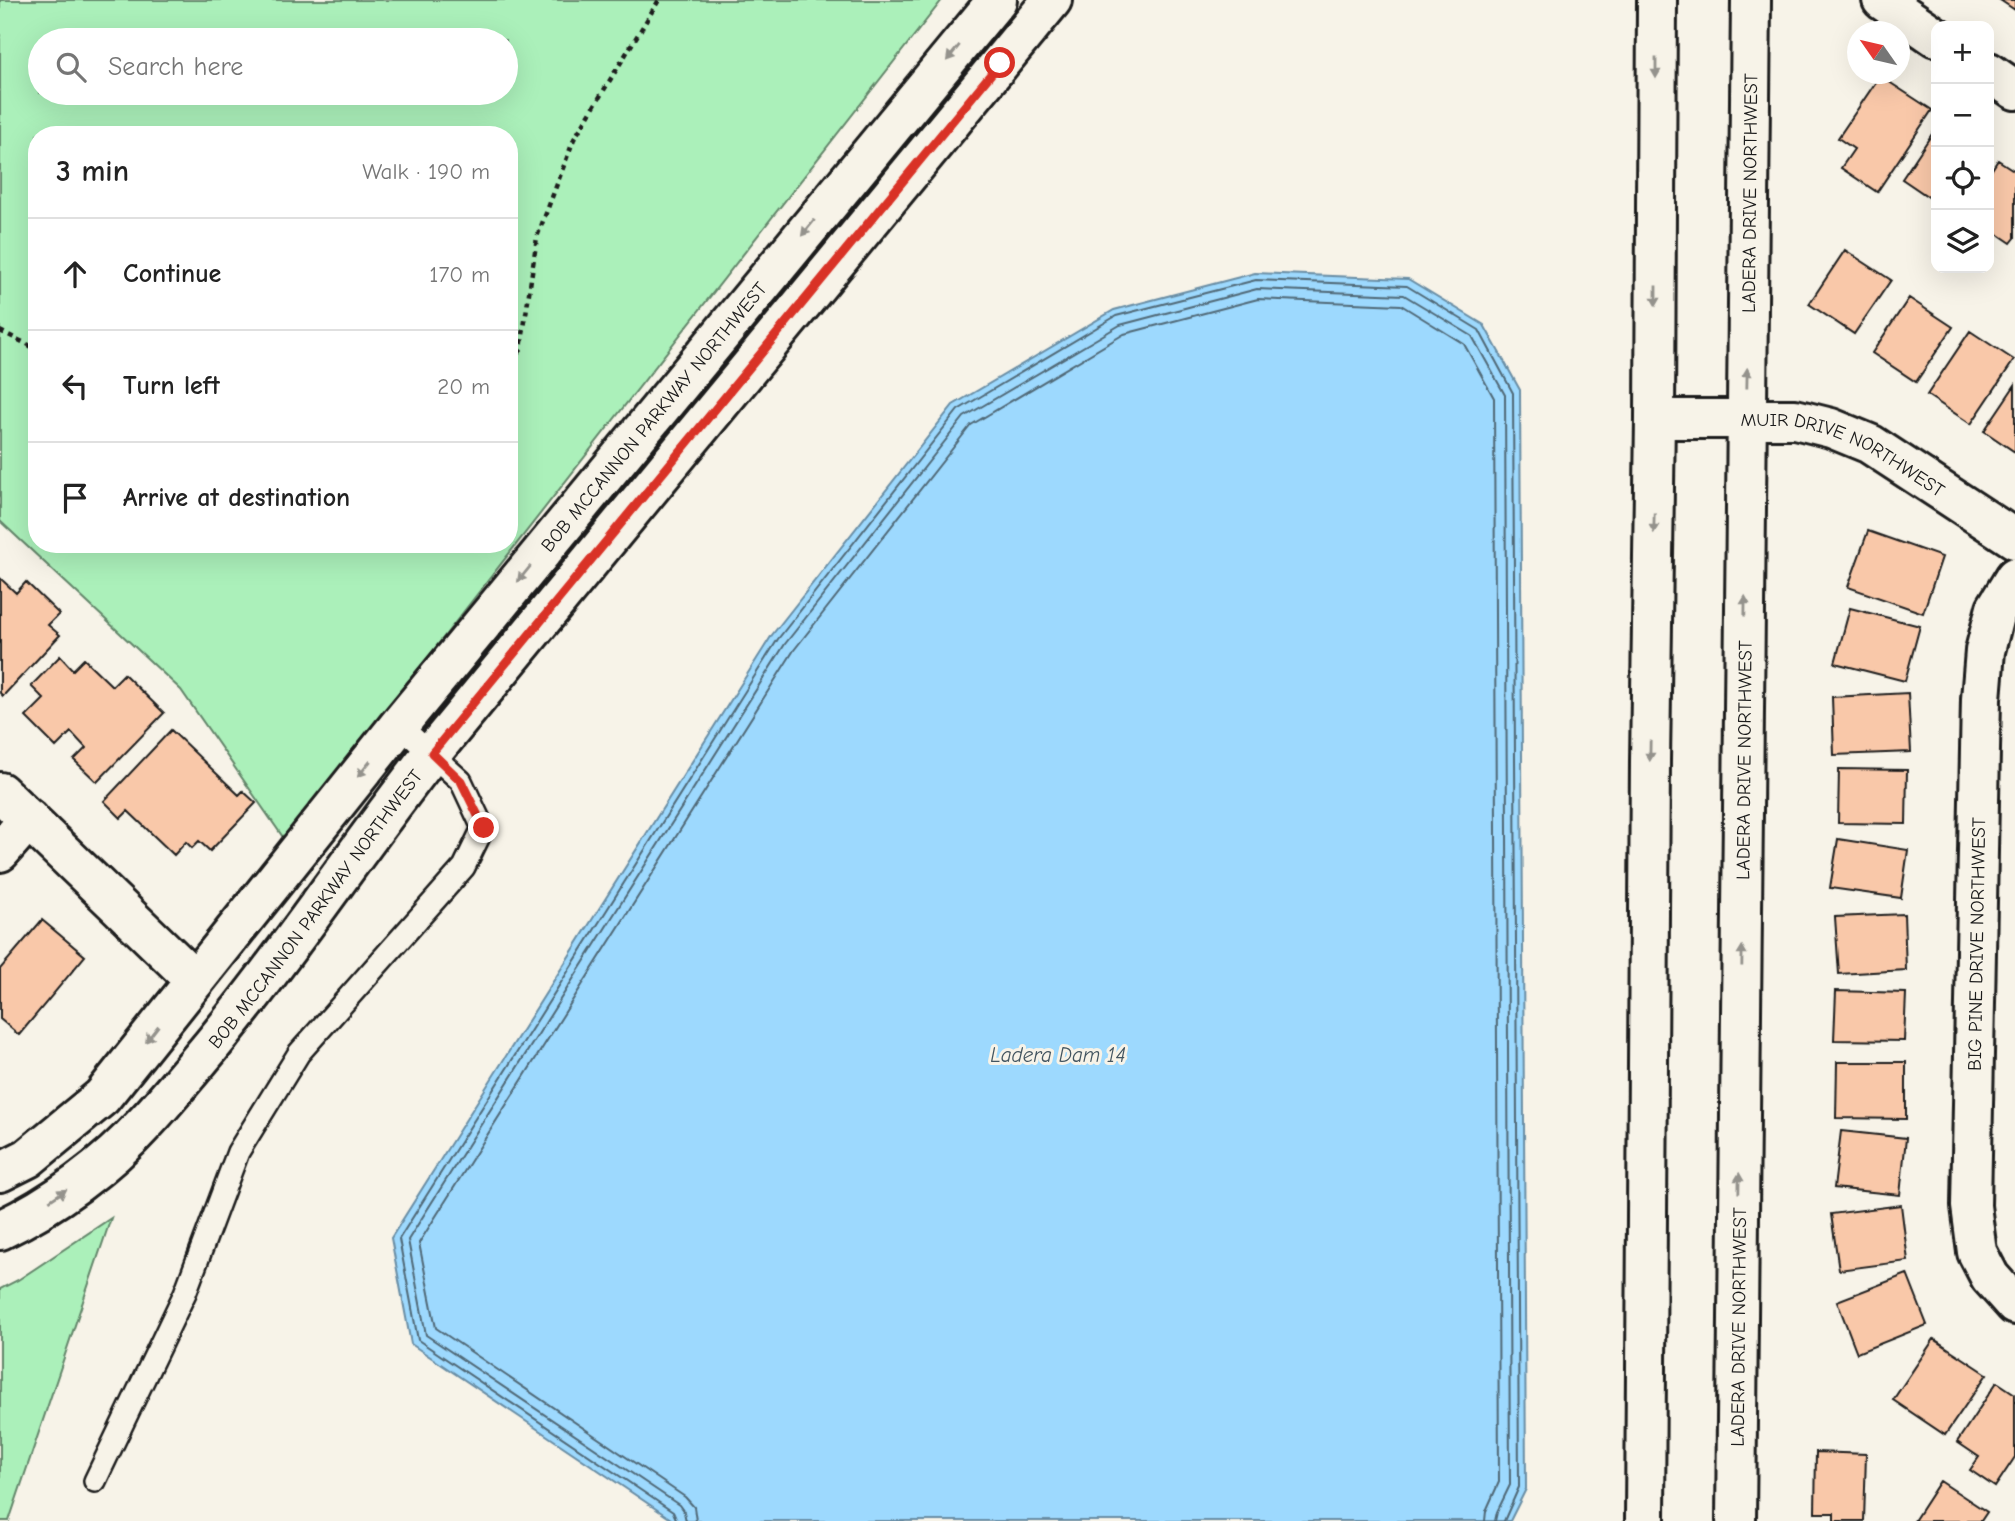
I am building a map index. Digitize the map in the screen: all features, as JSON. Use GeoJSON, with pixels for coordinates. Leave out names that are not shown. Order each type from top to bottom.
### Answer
{"type":"FeatureCollection","features":[{"type":"Feature","properties":{"kind":"street","name":"BOB MCCANNON PARKWAY NORTHWEST"},"geometry":{"type":"LineString","coordinates":[[0,1172],[27,1158],[102,1097],[399,725],[996,0]]}},
{"type":"Feature","properties":{"kind":"street","name":"BOB MCCANNON PARKWAY NORTHWEST"},"geometry":{"type":"LineString","coordinates":[[0,1230],[87,1176],[144,1125],[220,1036],[297,937],[432,753],[1052,0]]}},
{"type":"Feature","properties":{"kind":"street"},"geometry":{"type":"LineString","coordinates":[[1645,1521],[1657,0]]}},
{"type":"Feature","properties":{"kind":"street","name":"LADERA DRIVE NORTHWEST"},"geometry":{"type":"LineString","coordinates":[[1736,1521],[1751,0]]}},
{"type":"Feature","properties":{"kind":"street"},"geometry":{"type":"LineString","coordinates":[[1882,0],[1931,34]]}},
{"type":"Feature","properties":{"kind":"street"},"geometry":{"type":"LineString","coordinates":[[1994,75],[2015,90]]}},
{"type":"Feature","properties":{"kind":"street","name":"MUIR DRIVE NORTHWEST"},"geometry":{"type":"LineString","coordinates":[[1655,419],[1795,419],[1831,428],[1870,444],[2015,539]]}},
{"type":"Feature","properties":{"kind":"street","name":"BIG PINE DRIVE NORTHWEST"},"geometry":{"type":"LineString","coordinates":[[2015,577],[1996,608],[1985,650],[1981,699],[1971,1206],[1977,1252],[1990,1277],[2015,1305]]}},
{"type":"Feature","properties":{"kind":"street"},"geometry":{"type":"LineString","coordinates":[[0,792],[194,981]]}},
{"type":"Feature","properties":{"kind":"street"},"geometry":{"type":"LineString","coordinates":[[0,852],[29,819]]}},
{"type":"Feature","properties":{"kind":"lane"},"geometry":{"type":"LineString","coordinates":[[95,1480],[185,1293],[238,1152],[299,1053],[464,867],[484,828],[461,781],[399,725]]}},
{"type":"Feature","properties":{"kind":"path"},"geometry":{"type":"LineString","coordinates":[[518,354],[537,237],[574,139],[659,0]]}},
{"type":"Feature","properties":{"kind":"path"},"geometry":{"type":"LineString","coordinates":[[0,331],[28,345]]}},
{"type":"Feature","properties":{"kind":"green space"},"geometry":{"type":"Polygon","coordinates":[[[0,0],[942,0],[518,542],[518,126],[28,126],[28,547],[0,521],[0,0]]]}},
{"type":"Feature","properties":{"kind":"green space"},"geometry":{"type":"Polygon","coordinates":[[[34,553],[509,553],[285,840],[181,690],[34,553]]]}},
{"type":"Feature","properties":{"kind":"green space"},"geometry":{"type":"Polygon","coordinates":[[[111,1218],[9,1521],[0,1521],[0,1289],[18,1280],[111,1218]]]}},
{"type":"Feature","properties":{"kind":"water","name":"Ladera Dam 14"},"geometry":{"type":"Polygon","coordinates":[[[1255,273],[1408,279],[1484,325],[1520,390],[1526,1489],[1510,1521],[674,1521],[411,1344],[391,1238],[772,635],[953,405],[1114,310],[1255,273]]]}},
{"type":"Feature","properties":{"kind":"building"},"geometry":{"type":"Polygon","coordinates":[[[2000,0],[2015,0],[2015,10],[2000,0]]]}},
{"type":"Feature","properties":{"kind":"building"},"geometry":{"type":"Polygon","coordinates":[[[1875,84],[1892,84],[1931,109],[1877,192],[1841,168],[1854,149],[1838,138],[1875,84]]]}},
{"type":"Feature","properties":{"kind":"building"},"geometry":{"type":"Polygon","coordinates":[[[1931,136],[1931,199],[1902,179],[1931,136]]]}},
{"type":"Feature","properties":{"kind":"building"},"geometry":{"type":"Polygon","coordinates":[[[1998,160],[2015,171],[2015,238],[2011,243],[1994,231],[1994,166],[1998,160]]]}},
{"type":"Feature","properties":{"kind":"building"},"geometry":{"type":"Polygon","coordinates":[[[1845,250],[1891,280],[1854,334],[1809,304],[1845,250]]]}},
{"type":"Feature","properties":{"kind":"building"},"geometry":{"type":"Polygon","coordinates":[[[1909,298],[1953,327],[1916,382],[1872,353],[1909,298]]]}},
{"type":"Feature","properties":{"kind":"building"},"geometry":{"type":"Polygon","coordinates":[[[1970,331],[2014,360],[1971,424],[1927,395],[1970,331]]]}},
{"type":"Feature","properties":{"kind":"building"},"geometry":{"type":"Polygon","coordinates":[[[2015,385],[2015,452],[1984,431],[2015,385]]]}},
{"type":"Feature","properties":{"kind":"building"},"geometry":{"type":"Polygon","coordinates":[[[1868,531],[1942,557],[1923,613],[1848,587],[1868,531]]]}},
{"type":"Feature","properties":{"kind":"building"},"geometry":{"type":"Polygon","coordinates":[[[0,578],[16,593],[26,582],[59,614],[48,625],[60,635],[3,696],[0,693],[0,578]]]}},
{"type":"Feature","properties":{"kind":"building"},"geometry":{"type":"Polygon","coordinates":[[[1850,608],[1920,626],[1905,681],[1835,663],[1850,608]]]}},
{"type":"Feature","properties":{"kind":"building"},"geometry":{"type":"Polygon","coordinates":[[[60,656],[73,670],[84,659],[112,686],[124,674],[164,713],[97,782],[74,760],[86,748],[71,732],[56,747],[26,717],[44,699],[31,686],[60,656]]]}},
{"type":"Feature","properties":{"kind":"building"},"geometry":{"type":"Polygon","coordinates":[[[1908,693],[1911,752],[1834,755],[1832,697],[1908,693]]]}},
{"type":"Feature","properties":{"kind":"building"},"geometry":{"type":"Polygon","coordinates":[[[171,730],[239,795],[243,791],[256,803],[210,851],[199,841],[192,848],[186,842],[174,855],[128,811],[121,818],[104,801],[171,730]]]}},
{"type":"Feature","properties":{"kind":"building"},"geometry":{"type":"Polygon","coordinates":[[[1839,769],[1907,770],[1906,824],[1838,823],[1839,769]]]}},
{"type":"Feature","properties":{"kind":"building"},"geometry":{"type":"Polygon","coordinates":[[[1838,839],[1908,850],[1901,898],[1830,888],[1838,839]]]}},
{"type":"Feature","properties":{"kind":"building"},"geometry":{"type":"Polygon","coordinates":[[[1904,914],[1906,970],[1839,974],[1835,917],[1904,914]]]}},
{"type":"Feature","properties":{"kind":"building"},"geometry":{"type":"Polygon","coordinates":[[[42,920],[85,956],[19,1035],[0,1019],[0,969],[42,920]]]}},
{"type":"Feature","properties":{"kind":"building"},"geometry":{"type":"Polygon","coordinates":[[[1836,991],[1906,993],[1904,1041],[1834,1040],[1836,991]]]}},
{"type":"Feature","properties":{"kind":"building"},"geometry":{"type":"Polygon","coordinates":[[[1837,1062],[1906,1062],[1906,1119],[1836,1118],[1837,1062]]]}},
{"type":"Feature","properties":{"kind":"building"},"geometry":{"type":"Polygon","coordinates":[[[1841,1131],[1906,1138],[1900,1195],[1834,1188],[1841,1131]]]}},
{"type":"Feature","properties":{"kind":"building"},"geometry":{"type":"Polygon","coordinates":[[[1901,1205],[1908,1261],[1839,1270],[1831,1214],[1901,1205]]]}},
{"type":"Feature","properties":{"kind":"building"},"geometry":{"type":"Polygon","coordinates":[[[1907,1274],[1927,1325],[1857,1353],[1837,1301],[1907,1274]]]}},
{"type":"Feature","properties":{"kind":"building"},"geometry":{"type":"Polygon","coordinates":[[[1934,1339],[1987,1374],[1945,1435],[1893,1400],[1934,1339]]]}},
{"type":"Feature","properties":{"kind":"building"},"geometry":{"type":"Polygon","coordinates":[[[1997,1382],[2015,1394],[2015,1457],[1995,1487],[1970,1470],[1979,1457],[1957,1442],[1997,1382]]]}},
{"type":"Feature","properties":{"kind":"building"},"geometry":{"type":"Polygon","coordinates":[[[1816,1452],[1866,1454],[1864,1521],[1834,1521],[1834,1513],[1815,1513],[1816,1452]]]}},
{"type":"Feature","properties":{"kind":"building"},"geometry":{"type":"Polygon","coordinates":[[[1940,1481],[1987,1512],[1981,1521],[1914,1521],[1940,1481]]]}},
{"type":"Feature","properties":{"kind":"route"},"geometry":{"type":"LineString","coordinates":[[484,828],[461,781],[432,753],[1000,63]]}}]}
